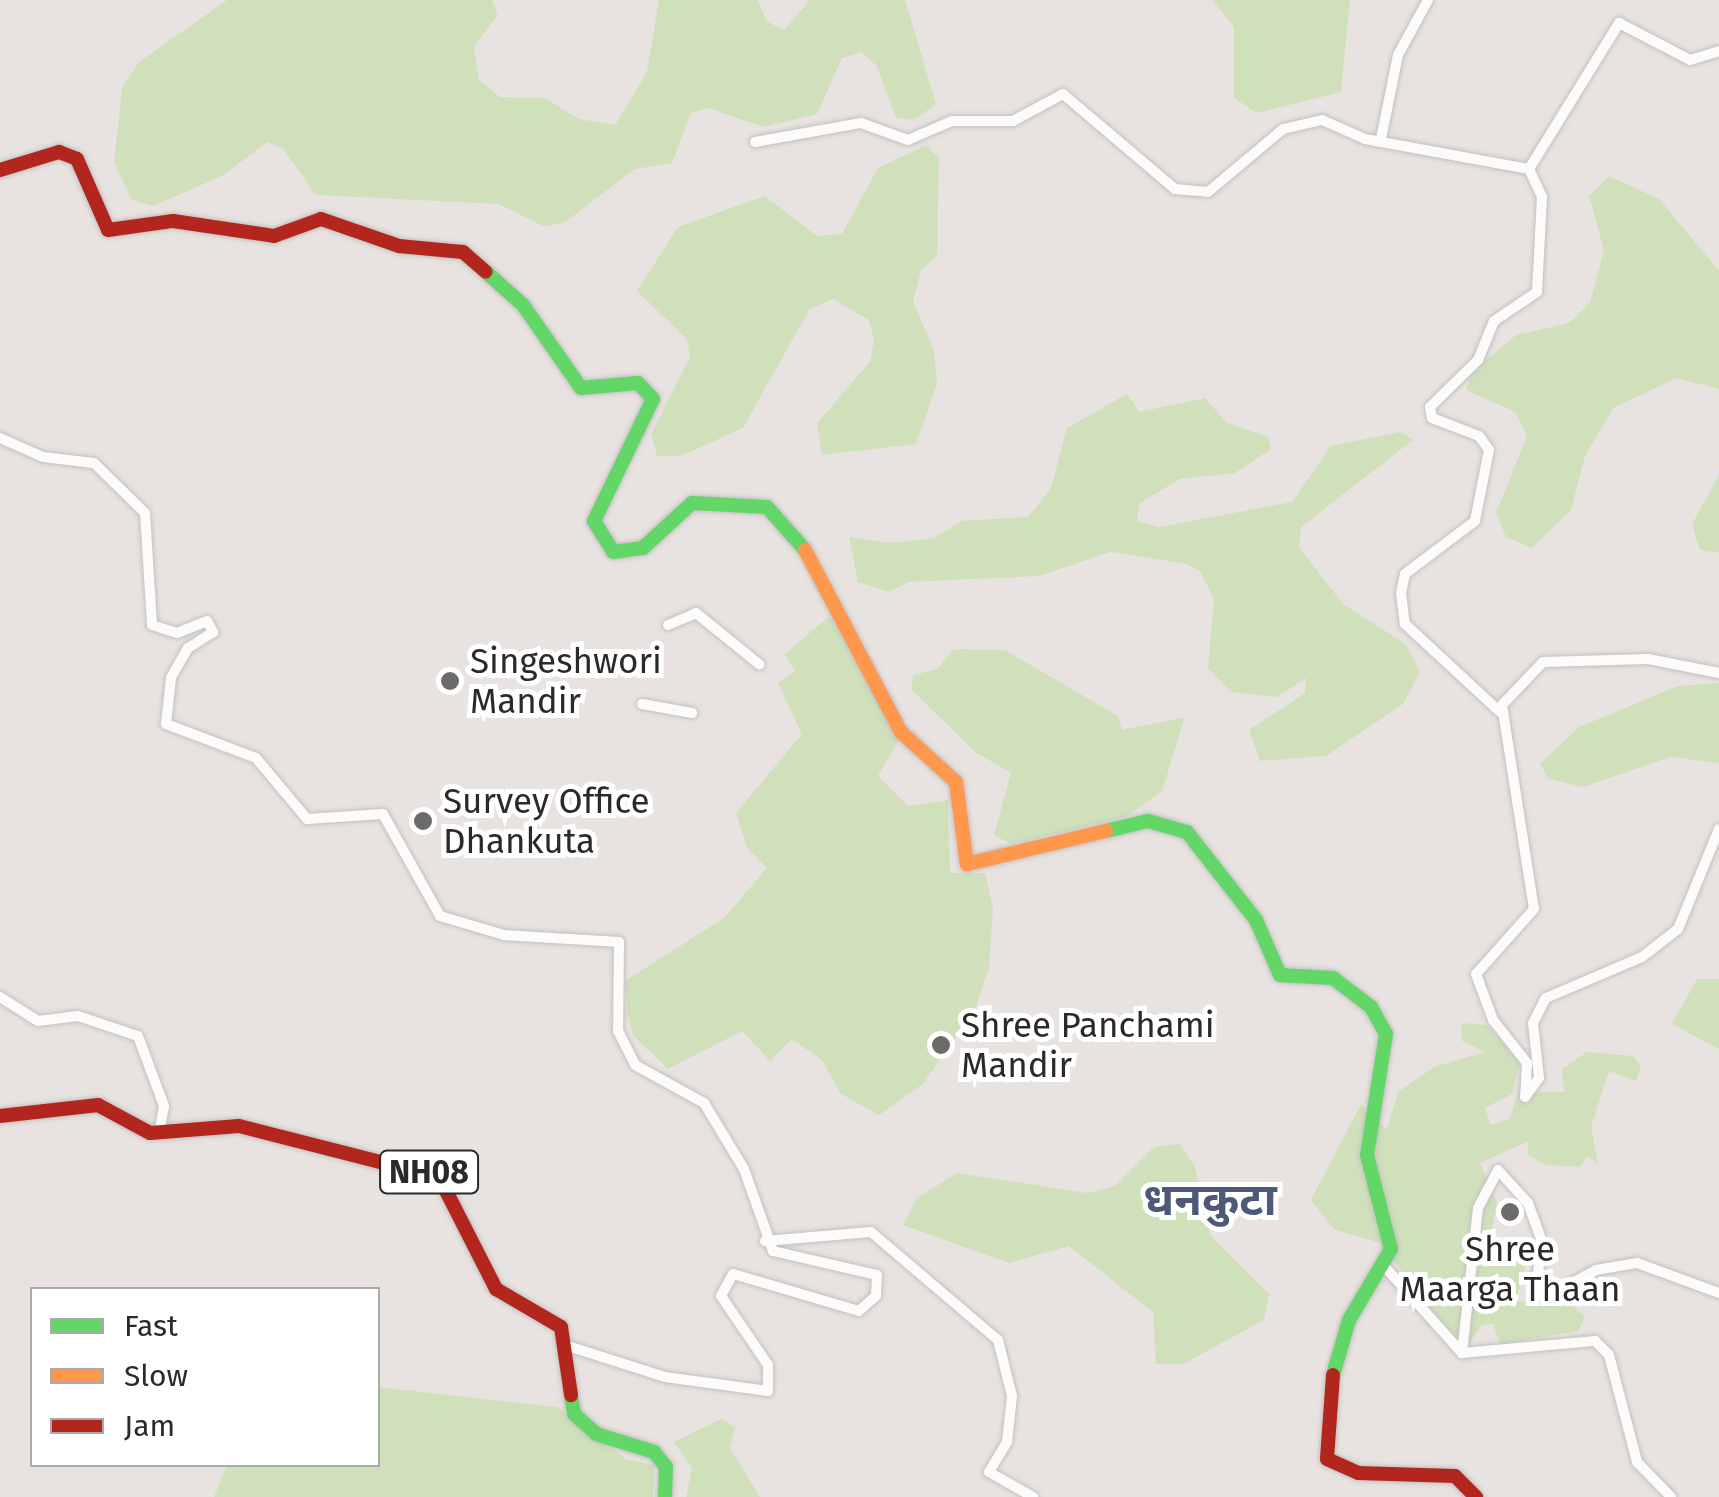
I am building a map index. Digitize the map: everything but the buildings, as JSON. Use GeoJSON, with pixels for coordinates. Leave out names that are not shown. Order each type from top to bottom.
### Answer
{"type":"FeatureCollection","features":[{"type":"Feature","properties":{"kind":"street"},"geometry":{"type":"LineString","coordinates":[[1381,139],[1398,55],[1428,0]]}},
{"type":"Feature","properties":{"kind":"street"},"geometry":{"type":"LineString","coordinates":[[1529,170],[1618,23],[1690,60],[1719,51]]}},
{"type":"Feature","properties":{"kind":"street"},"geometry":{"type":"LineString","coordinates":[[754,142],[861,123],[908,140],[952,121],[1013,121],[1063,94],[1174,188],[1208,192],[1282,129],[1322,120],[1381,139],[1529,170]]}},
{"type":"Feature","properties":{"kind":"street"},"geometry":{"type":"LineString","coordinates":[[0,170],[59,152],[78,159],[108,230],[173,222],[274,236],[320,220],[399,246],[462,252],[523,306],[554,361],[582,388],[599,394],[638,382],[653,399],[652,415],[594,521],[614,552],[643,548],[692,503],[767,507],[806,551],[902,732],[956,782],[967,864],[1148,821],[1187,832],[1256,920],[1280,974],[1333,978],[1372,1006],[1387,1049],[1368,1155],[1385,1196],[1384,1266],[1350,1320],[1331,1381],[1327,1460],[1358,1474],[1455,1476],[1476,1497]]}},
{"type":"Feature","properties":{"kind":"street"},"geometry":{"type":"LineString","coordinates":[[1529,170],[1542,197],[1538,292],[1494,322],[1478,360],[1430,407],[1432,418],[1479,436],[1489,450],[1475,521],[1405,574],[1400,612],[1476,698],[1500,712],[1526,816],[1534,908],[1476,974],[1493,1020],[1528,1063],[1526,1097],[1539,1078],[1533,1023],[1546,998],[1642,957],[1678,929],[1719,830]]}},
{"type":"Feature","properties":{"kind":"street"},"geometry":{"type":"LineString","coordinates":[[0,438],[44,456],[94,463],[145,514],[152,625],[178,632],[207,621],[213,632],[188,648],[170,678],[166,724],[256,758],[308,819],[383,814],[440,916],[504,935],[618,942],[614,996],[626,1048],[635,1064],[704,1103],[744,1169],[765,1241],[773,1252],[877,1275],[876,1296],[859,1311],[734,1274],[721,1296],[768,1365],[768,1391],[665,1377],[568,1346],[574,1414],[596,1434],[654,1452],[666,1467],[665,1497]]}},
{"type":"Feature","properties":{"kind":"street"},"geometry":{"type":"LineString","coordinates":[[668,626],[696,613],[760,665]]}},
{"type":"Feature","properties":{"kind":"street"},"geometry":{"type":"LineString","coordinates":[[1500,712],[1543,662],[1648,659],[1719,673]]}},
{"type":"Feature","properties":{"kind":"street"},"geometry":{"type":"LineString","coordinates":[[642,704],[692,713]]}},
{"type":"Feature","properties":{"kind":"street"},"geometry":{"type":"LineString","coordinates":[[0,997],[38,1021],[78,1016],[138,1036],[164,1106],[159,1134],[98,1104],[0,1116]]}},
{"type":"Feature","properties":{"kind":"street","name":"NH08"},"geometry":{"type":"LineString","coordinates":[[159,1134],[239,1126],[421,1168],[452,1189],[496,1289],[550,1315],[568,1346]]}},
{"type":"Feature","properties":{"kind":"street"},"geometry":{"type":"LineString","coordinates":[[1462,1354],[1478,1208],[1498,1170],[1528,1203],[1541,1238],[1537,1290],[1545,1298],[1596,1270],[1638,1263],[1719,1293]]}},
{"type":"Feature","properties":{"kind":"street"},"geometry":{"type":"LineString","coordinates":[[765,1241],[871,1232],[998,1340],[1012,1396],[1008,1442],[989,1472],[1033,1497]]}},
{"type":"Feature","properties":{"kind":"street"},"geometry":{"type":"LineString","coordinates":[[1384,1266],[1462,1354]]}},
{"type":"Feature","properties":{"kind":"street"},"geometry":{"type":"LineString","coordinates":[[1462,1354],[1594,1341],[1609,1355],[1637,1462],[1671,1497]]}},
{"type":"Feature","properties":{"kind":"green space"},"geometry":{"type":"Polygon","coordinates":[[[227,0],[492,0],[498,14],[474,47],[479,80],[500,97],[545,98],[579,119],[615,125],[647,72],[659,0],[758,0],[766,21],[784,30],[810,0],[905,0],[936,104],[914,120],[896,118],[877,66],[861,52],[842,58],[817,114],[764,127],[708,108],[691,113],[672,163],[635,169],[564,223],[543,226],[499,204],[316,195],[282,148],[267,142],[222,176],[153,206],[132,200],[114,163],[122,88],[139,62],[227,0]]]}},
{"type":"Feature","properties":{"kind":"green space"},"geometry":{"type":"Polygon","coordinates":[[[1212,0],[1350,0],[1341,92],[1257,113],[1234,98],[1234,27],[1212,0]]]}},
{"type":"Feature","properties":{"kind":"green space"},"geometry":{"type":"Polygon","coordinates":[[[926,145],[939,158],[937,256],[921,270],[913,302],[934,351],[937,384],[916,444],[822,455],[817,423],[870,362],[874,341],[869,320],[833,299],[809,310],[743,428],[681,456],[657,456],[651,434],[690,357],[687,339],[637,291],[678,227],[765,196],[817,236],[842,234],[878,168],[926,145]]]}},
{"type":"Feature","properties":{"kind":"green space"},"geometry":{"type":"Polygon","coordinates":[[[1609,176],[1659,199],[1719,271],[1719,389],[1676,378],[1613,408],[1585,456],[1571,510],[1532,548],[1506,537],[1496,513],[1527,436],[1515,412],[1466,390],[1472,372],[1516,335],[1569,323],[1590,303],[1604,250],[1589,196],[1609,176]]]}},
{"type":"Feature","properties":{"kind":"green space"},"geometry":{"type":"Polygon","coordinates":[[[1127,394],[1139,412],[1205,398],[1227,423],[1268,437],[1271,449],[1235,473],[1180,479],[1140,503],[1137,521],[1159,527],[1292,502],[1331,446],[1401,432],[1413,440],[1301,527],[1299,547],[1343,604],[1406,644],[1420,672],[1403,704],[1326,756],[1260,761],[1249,730],[1305,693],[1306,678],[1277,697],[1231,692],[1208,668],[1214,599],[1200,571],[1183,563],[1110,552],[1039,576],[909,582],[889,592],[858,582],[849,537],[892,543],[934,538],[962,521],[1028,517],[1051,488],[1067,428],[1127,394]]]}},
{"type":"Feature","properties":{"kind":"green space"},"geometry":{"type":"Polygon","coordinates":[[[1719,475],[1719,552],[1700,550],[1692,524],[1719,475]]]}},
{"type":"Feature","properties":{"kind":"green space"},"geometry":{"type":"Polygon","coordinates":[[[827,618],[839,621],[900,738],[878,776],[908,806],[948,800],[950,873],[985,873],[993,908],[989,968],[975,1009],[923,1084],[879,1115],[841,1094],[822,1060],[792,1039],[770,1061],[742,1031],[668,1069],[633,1035],[627,1010],[625,981],[724,918],[767,868],[747,848],[736,813],[802,734],[778,683],[795,671],[785,654],[827,618]]]}},
{"type":"Feature","properties":{"kind":"green space"},"geometry":{"type":"Polygon","coordinates":[[[954,649],[1005,650],[1118,716],[1122,730],[1185,717],[1162,791],[1126,817],[1011,844],[994,835],[1011,773],[975,752],[911,689],[913,675],[937,669],[954,649]]]}},
{"type":"Feature","properties":{"kind":"green space"},"geometry":{"type":"Polygon","coordinates":[[[1719,683],[1719,763],[1670,757],[1583,787],[1549,779],[1540,764],[1579,727],[1678,686],[1719,683]]]}},
{"type":"Feature","properties":{"kind":"green space"},"geometry":{"type":"Polygon","coordinates":[[[1697,979],[1719,979],[1719,1049],[1672,1024],[1697,979]]]}},
{"type":"Feature","properties":{"kind":"green space"},"geometry":{"type":"Polygon","coordinates":[[[1461,1023],[1487,1025],[1520,1062],[1512,1094],[1485,1108],[1491,1125],[1510,1119],[1518,1092],[1564,1092],[1562,1069],[1587,1052],[1633,1056],[1641,1066],[1636,1081],[1609,1071],[1591,1127],[1598,1165],[1588,1156],[1580,1167],[1544,1165],[1527,1154],[1529,1141],[1480,1163],[1497,1203],[1488,1248],[1499,1249],[1501,1261],[1527,1259],[1516,1301],[1573,1306],[1585,1317],[1578,1331],[1500,1344],[1493,1324],[1482,1325],[1468,1345],[1458,1342],[1380,1243],[1334,1229],[1311,1200],[1361,1104],[1387,1130],[1398,1092],[1434,1067],[1485,1052],[1462,1041],[1461,1023]]]}},
{"type":"Feature","properties":{"kind":"green space"},"geometry":{"type":"Polygon","coordinates":[[[1180,1144],[1195,1167],[1210,1235],[1269,1294],[1264,1320],[1183,1364],[1156,1364],[1153,1312],[1069,1246],[1009,1263],[903,1225],[917,1198],[957,1173],[1087,1193],[1115,1186],[1154,1147],[1180,1144]]]}},
{"type":"Feature","properties":{"kind":"green space"},"geometry":{"type":"Polygon","coordinates":[[[380,1387],[558,1407],[626,1459],[654,1465],[653,1497],[214,1497],[226,1467],[380,1467],[380,1387]]]}},
{"type":"Feature","properties":{"kind":"green space"},"geometry":{"type":"Polygon","coordinates":[[[721,1419],[735,1427],[730,1448],[760,1497],[686,1497],[692,1468],[674,1442],[721,1419]]]}},
{"type":"Feature","properties":{"kind":"traffic: fast"},"geometry":{"type":"LineString","coordinates":[[486,272],[523,305],[581,388],[638,383],[653,399],[594,521],[613,552],[643,548],[692,503],[767,507],[805,550]]}},
{"type":"Feature","properties":{"kind":"traffic: fast"},"geometry":{"type":"LineString","coordinates":[[1106,831],[1148,821],[1187,832],[1256,920],[1280,975],[1333,978],[1371,1007],[1386,1034],[1367,1155],[1391,1249],[1349,1320],[1333,1375]]}},
{"type":"Feature","properties":{"kind":"traffic: fast"},"geometry":{"type":"LineString","coordinates":[[571,1395],[574,1414],[596,1434],[654,1452],[666,1467],[665,1497]]}},
{"type":"Feature","properties":{"kind":"traffic: slow"},"geometry":{"type":"LineString","coordinates":[[805,550],[901,732],[956,782],[967,864],[1106,831]]}},
{"type":"Feature","properties":{"kind":"traffic: jam"},"geometry":{"type":"LineString","coordinates":[[0,170],[59,152],[77,159],[108,230],[173,221],[274,236],[321,219],[399,246],[463,252],[486,272]]}},
{"type":"Feature","properties":{"kind":"traffic: jam"},"geometry":{"type":"LineString","coordinates":[[0,1116],[98,1105],[150,1133],[239,1126],[439,1177],[496,1289],[561,1327],[571,1395]]}},
{"type":"Feature","properties":{"kind":"traffic: jam"},"geometry":{"type":"LineString","coordinates":[[1333,1375],[1327,1459],[1358,1473],[1455,1476],[1476,1497]]}},
{"type":"Feature","properties":{"kind":"place","name":"Singeshwori Mandir"},"geometry":{"type":"Point","coordinates":[450,681]}},
{"type":"Feature","properties":{"kind":"place","name":"Survey Office Dhankuta"},"geometry":{"type":"Point","coordinates":[423,821]}},
{"type":"Feature","properties":{"kind":"place","name":"Shree Panchami Mandir"},"geometry":{"type":"Point","coordinates":[941,1045]}},
{"type":"Feature","properties":{"kind":"place","name":"Shree Maarga Thaan"},"geometry":{"type":"Point","coordinates":[1510,1212]}},
{"type":"Feature","properties":{"kind":"district","name":"धनकुटा"},"geometry":{"type":"Point","coordinates":[1210,1201]}}]}
